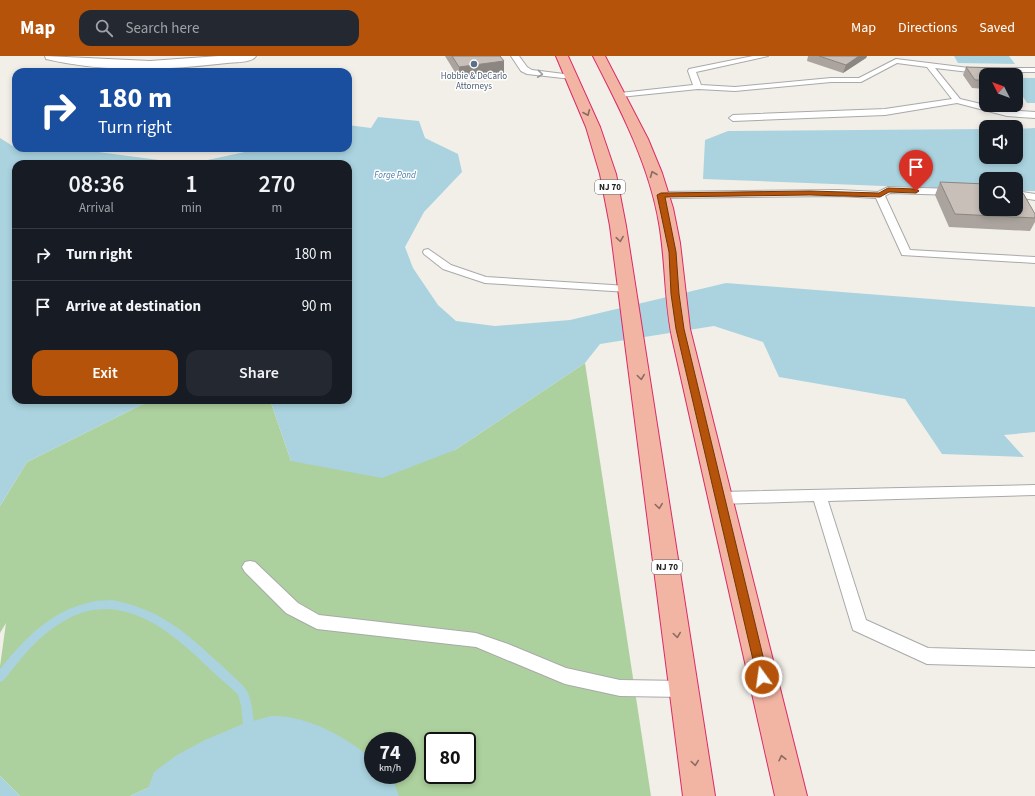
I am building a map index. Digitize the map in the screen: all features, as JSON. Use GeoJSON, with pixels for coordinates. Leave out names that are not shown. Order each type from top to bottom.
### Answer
{"type":"FeatureCollection","features":[{"type":"Feature","properties":{"kind":"highway","name":"NJ 70"},"geometry":{"type":"LineString","coordinates":[[562,56],[594,127],[608,174],[636,339],[699,796]]}},
{"type":"Feature","properties":{"kind":"highway"},"geometry":{"type":"LineString","coordinates":[[599,56],[620,95],[661,195],[673,252],[675,294],[680,329],[791,796]]}},
{"type":"Feature","properties":{"kind":"street"},"geometry":{"type":"LineString","coordinates":[[50,56],[90,63],[125,64],[182,64],[250,56]]}},
{"type":"Feature","properties":{"kind":"lane"},"geometry":{"type":"LineString","coordinates":[[515,56],[524,69],[530,72],[572,77]]}},
{"type":"Feature","properties":{"kind":"lane"},"geometry":{"type":"LineString","coordinates":[[698,86],[692,71],[764,56]]}},
{"type":"Feature","properties":{"kind":"lane"},"geometry":{"type":"LineString","coordinates":[[620,95],[698,86],[735,89],[831,80],[861,80],[893,58],[929,65],[969,70],[1035,70]]}},
{"type":"Feature","properties":{"kind":"lane"},"geometry":{"type":"LineString","coordinates":[[929,65],[957,101]]}},
{"type":"Feature","properties":{"kind":"lane"},"geometry":{"type":"LineString","coordinates":[[733,118],[886,112],[957,101],[1007,113],[1035,115]]}},
{"type":"Feature","properties":{"kind":"lane"},"geometry":{"type":"LineString","coordinates":[[661,195],[807,193],[880,195],[888,190],[979,193]]}},
{"type":"Feature","properties":{"kind":"lane"},"geometry":{"type":"LineString","coordinates":[[880,195],[906,254],[1035,260]]}},
{"type":"Feature","properties":{"kind":"lane"},"geometry":{"type":"LineString","coordinates":[[1023,195],[1035,197]]}},
{"type":"Feature","properties":{"kind":"lane"},"geometry":{"type":"LineString","coordinates":[[428,252],[448,267],[485,280],[629,296]]}},
{"type":"Feature","properties":{"kind":"lane"},"geometry":{"type":"LineString","coordinates":[[720,498],[1035,490]]}},
{"type":"Feature","properties":{"kind":"lane"},"geometry":{"type":"LineString","coordinates":[[819,495],[859,625],[927,656],[1035,659]]}},
{"type":"Feature","properties":{"kind":"lane"},"geometry":{"type":"LineString","coordinates":[[250,568],[292,608],[317,622],[476,640],[502,649],[565,676],[620,688],[684,689]]}},
{"type":"Feature","properties":{"kind":"green space"},"geometry":{"type":"Polygon","coordinates":[[[585,363],[651,796],[377,796],[312,746],[183,772],[130,796],[20,796],[0,776],[0,666],[6,623],[0,633],[0,506],[27,462],[143,404],[271,404],[291,461],[455,450],[585,363]]]}},
{"type":"Feature","properties":{"kind":"water"},"geometry":{"type":"Polygon","coordinates":[[[954,56],[1009,56],[1015,64],[958,63],[954,56]]]}},
{"type":"Feature","properties":{"kind":"water"},"geometry":{"type":"Polygon","coordinates":[[[1023,78],[1035,78],[1035,103],[1027,103],[1023,97],[1023,78]]]}},
{"type":"Feature","properties":{"kind":"water","name":"Forge Pond"},"geometry":{"type":"Polygon","coordinates":[[[378,117],[419,121],[425,138],[458,154],[462,172],[424,212],[405,247],[413,268],[438,305],[456,321],[495,326],[570,320],[726,283],[1035,307],[1035,432],[1004,435],[1024,457],[942,454],[905,399],[779,377],[763,342],[714,326],[600,344],[585,363],[455,450],[382,478],[291,461],[271,404],[352,404],[352,160],[208,160],[245,152],[352,152],[352,126],[371,128],[378,117]]]}},
{"type":"Feature","properties":{"kind":"water"},"geometry":{"type":"Polygon","coordinates":[[[1035,128],[1035,191],[1023,191],[1023,172],[979,172],[979,190],[703,179],[705,140],[728,131],[979,129],[979,164],[1023,164],[1023,129],[1035,128]]]}},
{"type":"Feature","properties":{"kind":"water"},"geometry":{"type":"Polygon","coordinates":[[[0,138],[12,146],[12,152],[98,152],[159,160],[12,160],[12,404],[143,404],[27,462],[0,506],[0,138]]]}},
{"type":"Feature","properties":{"kind":"water"},"geometry":{"type":"Polygon","coordinates":[[[312,746],[377,796],[130,796],[183,772],[312,746]]]}},
{"type":"Feature","properties":{"kind":"water"},"geometry":{"type":"Polygon","coordinates":[[[0,776],[20,796],[0,796],[0,776]]]}},
{"type":"Feature","properties":{"kind":"building"},"geometry":{"type":"Polygon","coordinates":[[[452,56],[500,56],[504,61],[459,67],[452,56]]]}},
{"type":"Feature","properties":{"kind":"building"},"geometry":{"type":"Polygon","coordinates":[[[819,56],[859,56],[846,65],[819,56]]]}},
{"type":"Feature","properties":{"kind":"building"},"geometry":{"type":"Polygon","coordinates":[[[966,67],[1000,68],[979,68],[979,80],[975,80],[966,67]]]}},
{"type":"Feature","properties":{"kind":"building"},"geometry":{"type":"Polygon","coordinates":[[[940,182],[979,184],[979,215],[955,214],[940,182]]]}},
{"type":"Feature","properties":{"kind":"building"},"geometry":{"type":"Polygon","coordinates":[[[1023,193],[1035,214],[1035,218],[995,216],[1023,216],[1023,193]]]}},
{"type":"Feature","properties":{"kind":"waterway"},"geometry":{"type":"LineString","coordinates":[[0,677],[31,640],[40,632],[71,612],[92,605],[112,604],[132,608],[151,616],[168,627],[201,654],[242,692],[246,705],[251,753]]}},
{"type":"Feature","properties":{"kind":"waterway"},"geometry":{"type":"LineString","coordinates":[[178,796],[214,770],[243,756],[257,751],[285,748],[319,760],[366,796]]}},
{"type":"Feature","properties":{"kind":"place","name":"Hobbie & DeCarlo Attorneys"},"geometry":{"type":"Point","coordinates":[474,64]}},
{"type":"Feature","properties":{"kind":"route"},"geometry":{"type":"LineString","coordinates":[[762,677],[680,329],[675,294],[673,252],[661,195],[736,193],[839,193],[880,195],[888,190],[916,191]]}}]}
